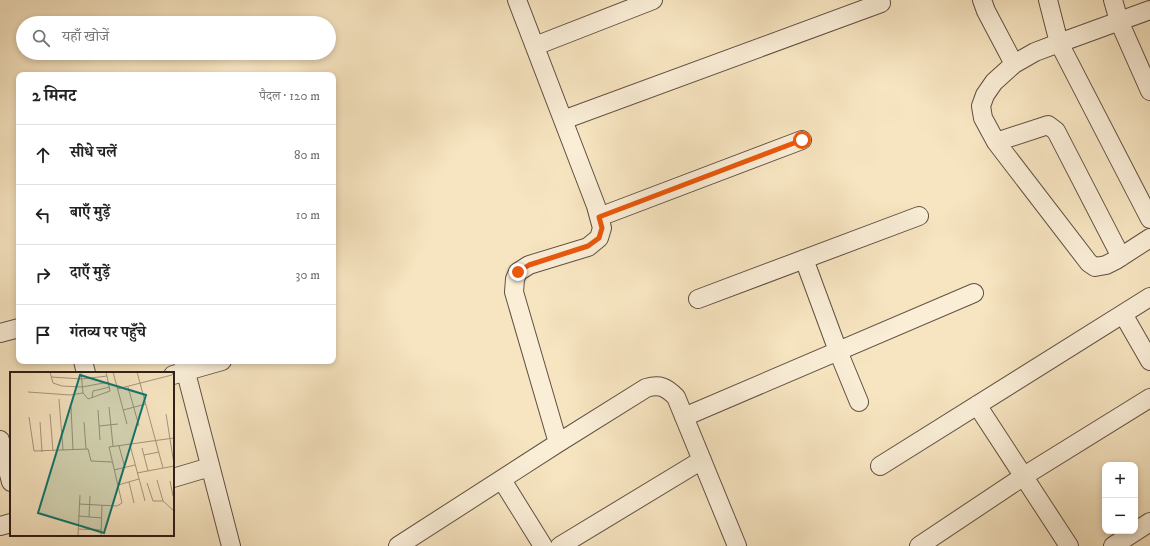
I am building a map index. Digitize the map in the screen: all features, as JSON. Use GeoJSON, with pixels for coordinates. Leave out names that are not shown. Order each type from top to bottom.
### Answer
{"type":"FeatureCollection","features":[{"type":"Feature","properties":{"kind":"street"},"geometry":{"type":"LineString","coordinates":[[517,0],[596,206],[602,228],[599,238],[588,246],[529,265],[518,272],[515,280],[514,292],[558,443]]}},
{"type":"Feature","properties":{"kind":"street"},"geometry":{"type":"LineString","coordinates":[[535,46],[653,0]]}},
{"type":"Feature","properties":{"kind":"street"},"geometry":{"type":"LineString","coordinates":[[982,0],[986,11],[1014,64]]}},
{"type":"Feature","properties":{"kind":"street"},"geometry":{"type":"LineString","coordinates":[[1048,0],[1059,43],[1150,219]]}},
{"type":"Feature","properties":{"kind":"street"},"geometry":{"type":"LineString","coordinates":[[1113,0],[1119,21],[1150,91]]}},
{"type":"Feature","properties":{"kind":"street"},"geometry":{"type":"LineString","coordinates":[[563,120],[881,3]]}},
{"type":"Feature","properties":{"kind":"street"},"geometry":{"type":"LineString","coordinates":[[1150,10],[1035,52],[1014,64],[994,82],[985,95],[981,106],[983,118],[996,142],[1089,263],[1095,267],[1106,265],[1150,238]]}},
{"type":"Feature","properties":{"kind":"street"},"geometry":{"type":"LineString","coordinates":[[996,142],[1048,125],[1056,131],[1121,257]]}},
{"type":"Feature","properties":{"kind":"street"},"geometry":{"type":"LineString","coordinates":[[599,217],[802,140]]}},
{"type":"Feature","properties":{"kind":"street"},"geometry":{"type":"LineString","coordinates":[[698,299],[919,216]]}},
{"type":"Feature","properties":{"kind":"street"},"geometry":{"type":"LineString","coordinates":[[804,259],[838,351],[859,402]]}},
{"type":"Feature","properties":{"kind":"street"},"geometry":{"type":"LineString","coordinates":[[684,417],[974,293]]}},
{"type":"Feature","properties":{"kind":"street"},"geometry":{"type":"LineString","coordinates":[[880,466],[1150,297]]}},
{"type":"Feature","properties":{"kind":"street"},"geometry":{"type":"LineString","coordinates":[[1123,314],[1150,361]]}},
{"type":"Feature","properties":{"kind":"street"},"geometry":{"type":"LineString","coordinates":[[0,333],[16,329]]}},
{"type":"Feature","properties":{"kind":"street"},"geometry":{"type":"LineString","coordinates":[[206,364],[180,369],[210,467],[230,546]]}},
{"type":"Feature","properties":{"kind":"street"},"geometry":{"type":"LineString","coordinates":[[400,546],[558,443],[646,388],[655,386],[668,389],[676,397],[702,460],[730,543]]}},
{"type":"Feature","properties":{"kind":"street"},"geometry":{"type":"LineString","coordinates":[[919,546],[1024,476],[1150,398]]}},
{"type":"Feature","properties":{"kind":"street"},"geometry":{"type":"LineString","coordinates":[[977,405],[1070,546]]}},
{"type":"Feature","properties":{"kind":"street"},"geometry":{"type":"LineString","coordinates":[[0,440],[10,478]]}},
{"type":"Feature","properties":{"kind":"street"},"geometry":{"type":"LineString","coordinates":[[560,546],[702,460]]}},
{"type":"Feature","properties":{"kind":"street"},"geometry":{"type":"LineString","coordinates":[[174,478],[210,467]]}},
{"type":"Feature","properties":{"kind":"street"},"geometry":{"type":"LineString","coordinates":[[502,480],[543,546]]}},
{"type":"Feature","properties":{"kind":"street"},"geometry":{"type":"LineString","coordinates":[[1113,546],[1150,522]]}},
{"type":"Feature","properties":{"kind":"street"},"geometry":{"type":"LineString","coordinates":[[0,526],[10,523]]}},
{"type":"Feature","properties":{"kind":"route"},"geometry":{"type":"LineString","coordinates":[[518,272],[529,265],[588,246],[599,238],[602,228],[599,217],[802,140]]}}]}
